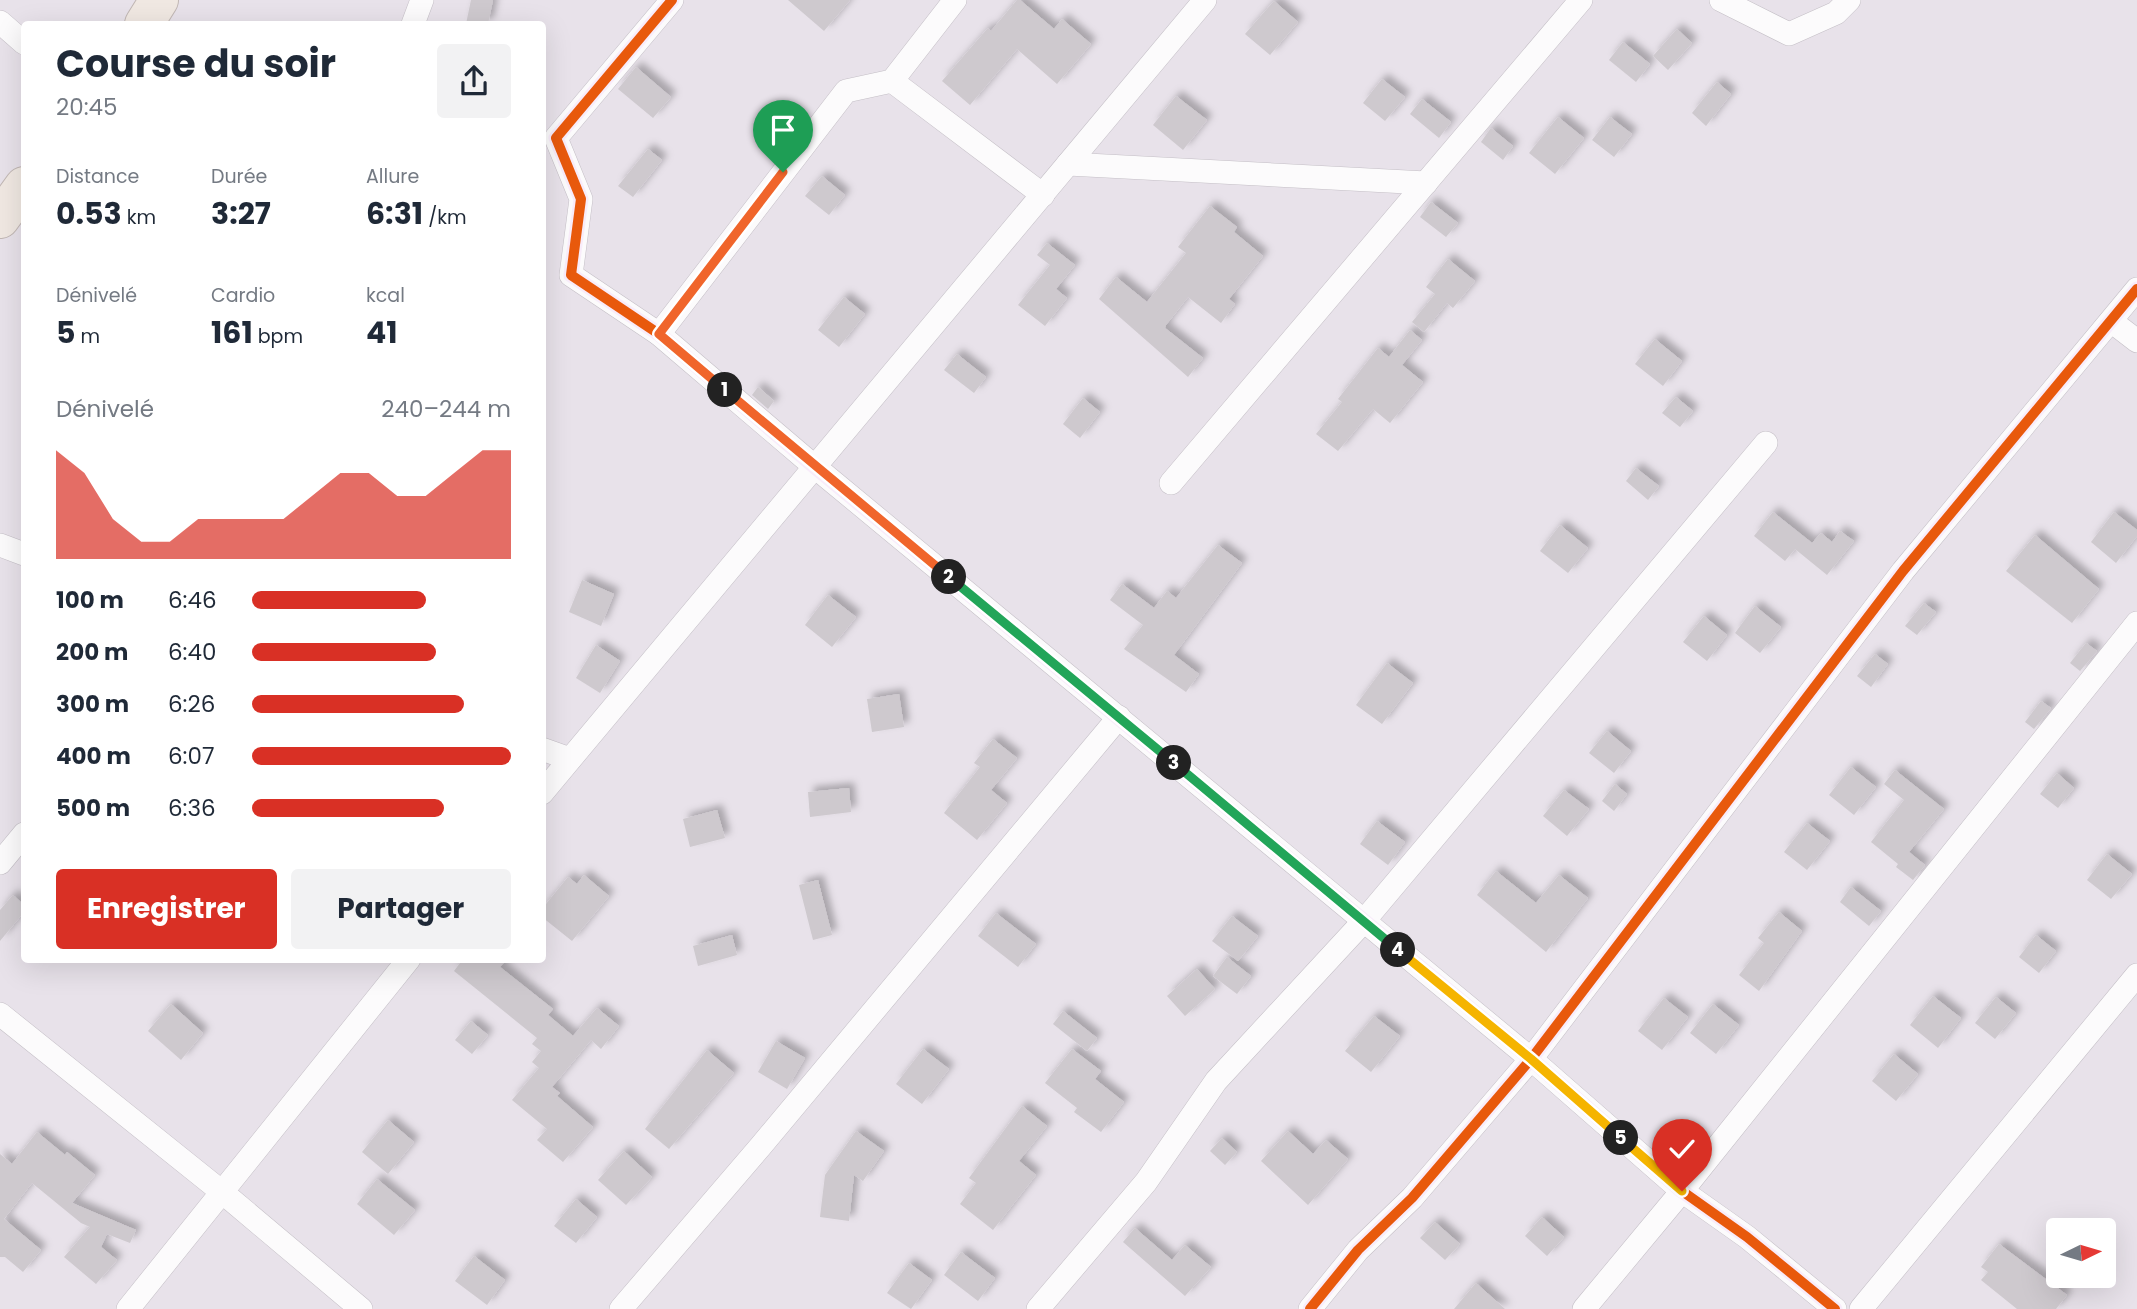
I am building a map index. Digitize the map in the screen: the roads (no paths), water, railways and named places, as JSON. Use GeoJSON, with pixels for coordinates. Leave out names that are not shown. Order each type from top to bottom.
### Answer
{"type":"FeatureCollection","features":[{"type":"Feature","properties":{"kind":"highway"},"geometry":{"type":"LineString","coordinates":[[146,21],[159,0]]}},
{"type":"Feature","properties":{"kind":"highway"},"geometry":{"type":"LineString","coordinates":[[0,219],[21,190]]}},
{"type":"Feature","properties":{"kind":"street"},"geometry":{"type":"LineString","coordinates":[[414,21],[422,0]]}},
{"type":"Feature","properties":{"kind":"street"},"geometry":{"type":"LineString","coordinates":[[672,0],[556,138],[581,199],[570,275],[659,334],[815,467],[1531,1059],[1682,1191],[1747,1237],[1835,1309]]}},
{"type":"Feature","properties":{"kind":"street"},"geometry":{"type":"LineString","coordinates":[[659,334],[846,90],[892,81],[956,0]]}},
{"type":"Feature","properties":{"kind":"street"},"geometry":{"type":"LineString","coordinates":[[546,788],[1205,0]]}},
{"type":"Feature","properties":{"kind":"street"},"geometry":{"type":"LineString","coordinates":[[1171,483],[1581,0]]}},
{"type":"Feature","properties":{"kind":"street"},"geometry":{"type":"LineString","coordinates":[[1721,0],[1789,34],[1836,13],[1849,0]]}},
{"type":"Feature","properties":{"kind":"street"},"geometry":{"type":"LineString","coordinates":[[0,22],[21,40]]}},
{"type":"Feature","properties":{"kind":"street"},"geometry":{"type":"LineString","coordinates":[[892,81],[1043,195]]}},
{"type":"Feature","properties":{"kind":"street"},"geometry":{"type":"LineString","coordinates":[[1068,164],[1426,183]]}},
{"type":"Feature","properties":{"kind":"street"},"geometry":{"type":"LineString","coordinates":[[1310,1309],[1358,1250],[1412,1198],[1531,1059],[1903,571],[2137,289]]}},
{"type":"Feature","properties":{"kind":"street"},"geometry":{"type":"LineString","coordinates":[[2111,321],[2137,341]]}},
{"type":"Feature","properties":{"kind":"street"},"geometry":{"type":"LineString","coordinates":[[1038,1309],[1146,1182],[1216,1081],[1363,922],[1766,443]]}},
{"type":"Feature","properties":{"kind":"street"},"geometry":{"type":"LineString","coordinates":[[0,545],[21,553]]}},
{"type":"Feature","properties":{"kind":"street"},"geometry":{"type":"LineString","coordinates":[[1584,1309],[1682,1191],[2137,622]]}},
{"type":"Feature","properties":{"kind":"street"},"geometry":{"type":"LineString","coordinates":[[621,1309],[1119,717]]}},
{"type":"Feature","properties":{"kind":"street"},"geometry":{"type":"LineString","coordinates":[[546,751],[569,760]]}},
{"type":"Feature","properties":{"kind":"street"},"geometry":{"type":"LineString","coordinates":[[0,863],[21,838]]}},
{"type":"Feature","properties":{"kind":"street"},"geometry":{"type":"LineString","coordinates":[[128,1309],[406,963]]}},
{"type":"Feature","properties":{"kind":"street"},"geometry":{"type":"LineString","coordinates":[[1861,1309],[2137,975]]}},
{"type":"Feature","properties":{"kind":"street"},"geometry":{"type":"LineString","coordinates":[[0,1014],[222,1192],[361,1309]]}}]}
